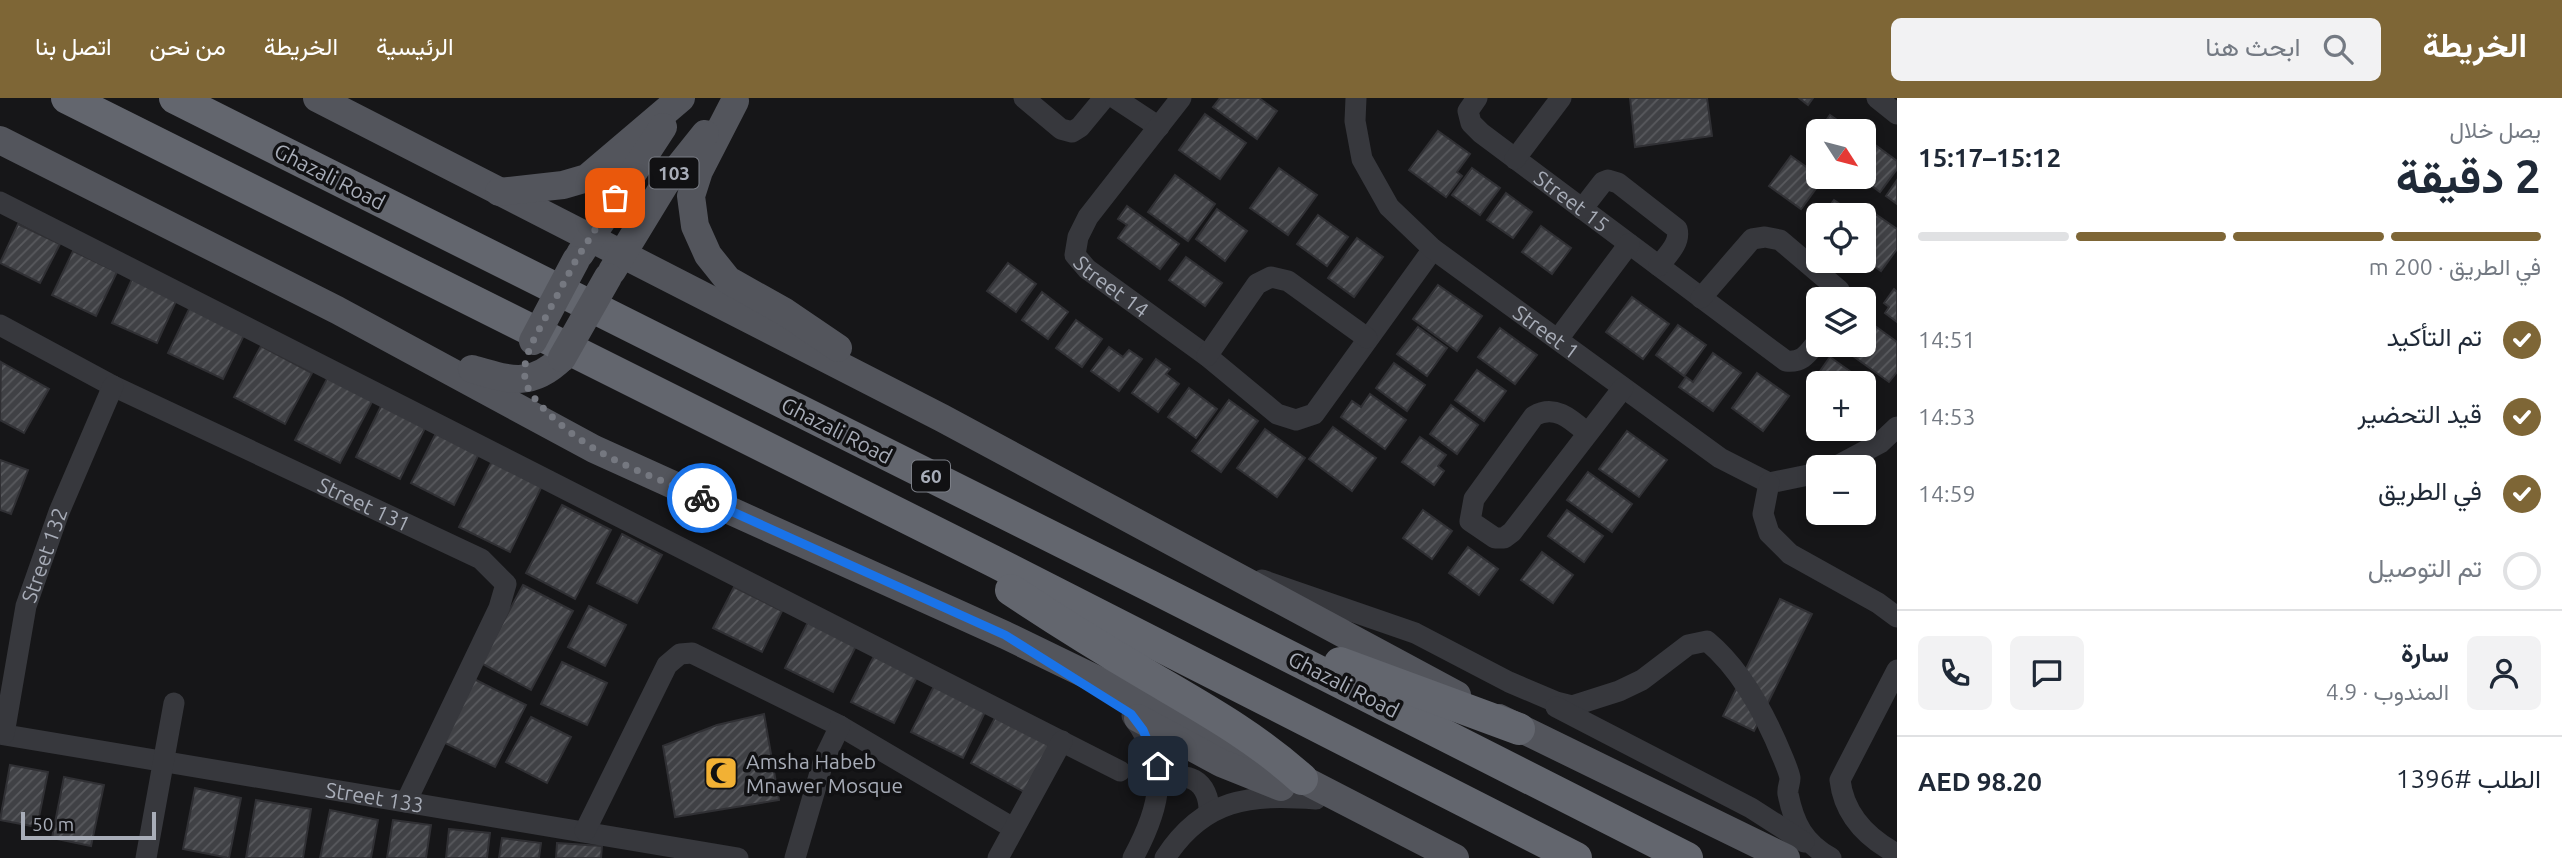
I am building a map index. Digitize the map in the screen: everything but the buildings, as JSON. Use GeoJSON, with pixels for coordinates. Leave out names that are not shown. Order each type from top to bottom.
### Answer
{"type":"FeatureCollection","features":[{"type":"Feature","properties":{"kind":"highway","name":"60"},"geometry":{"type":"LineString","coordinates":[[67,98],[888,509],[1576,858]]}},
{"type":"Feature","properties":{"kind":"highway","name":"Ghazali Road"},"geometry":{"type":"LineString","coordinates":[[174,98],[1687,858]]}},
{"type":"Feature","properties":{"kind":"highway"},"geometry":{"type":"LineString","coordinates":[[888,509],[1066,626],[1235,726],[1269,750],[1309,789]]}},
{"type":"Feature","properties":{"kind":"highway"},"geometry":{"type":"LineString","coordinates":[[1150,586],[1335,661],[1519,729]]}},
{"type":"Feature","properties":{"kind":"main road"},"geometry":{"type":"LineString","coordinates":[[317,98],[499,192],[583,249],[615,266],[942,418],[1519,729],[1786,858]]}},
{"type":"Feature","properties":{"kind":"main road"},"geometry":{"type":"LineString","coordinates":[[499,192],[563,185],[587,178],[681,98]]}},
{"type":"Feature","properties":{"kind":"main road","name":"103"},"geometry":{"type":"LineString","coordinates":[[681,98],[583,249],[527,354],[525,380],[539,376],[562,358],[665,184],[736,100]]}},
{"type":"Feature","properties":{"kind":"main road"},"geometry":{"type":"LineString","coordinates":[[736,100],[699,171],[691,196],[695,226],[708,255],[728,280],[785,312],[942,418]]}},
{"type":"Feature","properties":{"kind":"main road"},"geometry":{"type":"LineString","coordinates":[[0,140],[397,342],[594,449],[1005,635],[1309,789]]}},
{"type":"Feature","properties":{"kind":"main road"},"geometry":{"type":"LineString","coordinates":[[397,342],[474,370],[508,379],[525,380],[529,391],[540,405],[594,449]]}},
{"type":"Feature","properties":{"kind":"main road"},"geometry":{"type":"LineString","coordinates":[[1005,635],[1131,714],[1221,762],[1309,789],[1375,815],[1455,858]]}},
{"type":"Feature","properties":{"kind":"street"},"geometry":{"type":"LineString","coordinates":[[1024,98],[1061,129],[1072,132],[1080,127],[1104,98]]}},
{"type":"Feature","properties":{"kind":"street"},"geometry":{"type":"LineString","coordinates":[[1115,98],[1159,127]]}},
{"type":"Feature","properties":{"kind":"street","name":"Street 14"},"geometry":{"type":"LineString","coordinates":[[1181,98],[1088,217],[1077,237],[1075,255],[1087,269],[1206,356],[1277,414],[1296,420],[1314,414],[1433,248]]}},
{"type":"Feature","properties":{"kind":"street","name":"Street 1"},"geometry":{"type":"LineString","coordinates":[[1356,98],[1355,121],[1362,159],[1389,206],[1433,248],[1720,458],[1769,483]]}},
{"type":"Feature","properties":{"kind":"street","name":"Street 15"},"geometry":{"type":"LineString","coordinates":[[1477,98],[1468,111],[1471,123],[1481,133],[1786,361],[1795,362],[1806,356]]}},
{"type":"Feature","properties":{"kind":"street","name":"Street 15"},"geometry":{"type":"LineString","coordinates":[[1515,159],[1561,98]]}},
{"type":"Feature","properties":{"kind":"street"},"geometry":{"type":"LineString","coordinates":[[1877,98],[1897,114]]}},
{"type":"Feature","properties":{"kind":"street"},"geometry":{"type":"LineString","coordinates":[[1582,209],[1604,182],[1608,180],[1618,183],[1677,229],[1678,239],[1659,266]]}},
{"type":"Feature","properties":{"kind":"street"},"geometry":{"type":"LineString","coordinates":[[0,202],[1120,771]]}},
{"type":"Feature","properties":{"kind":"street"},"geometry":{"type":"LineString","coordinates":[[1701,298],[1752,239],[1765,237],[1780,240],[1835,287]]}},
{"type":"Feature","properties":{"kind":"street","name":"Street 15"},"geometry":{"type":"LineString","coordinates":[[1559,339],[1629,244]]}},
{"type":"Feature","properties":{"kind":"street"},"geometry":{"type":"LineString","coordinates":[[1206,356],[1257,284],[1271,277],[1288,281],[1367,338]]}},
{"type":"Feature","properties":{"kind":"street","name":"Street 131"},"geometry":{"type":"LineString","coordinates":[[0,325],[113,386],[481,559],[506,584],[499,608],[406,802]]}},
{"type":"Feature","properties":{"kind":"street","name":"Street 132"},"geometry":{"type":"LineString","coordinates":[[2,734],[26,606],[59,512],[113,386]]}},
{"type":"Feature","properties":{"kind":"street"},"geometry":{"type":"LineString","coordinates":[[1587,433],[1572,420],[1553,410],[1542,411],[1534,416],[1474,499],[1470,521],[1495,538],[1504,538],[1512,532],[1623,388]]}},
{"type":"Feature","properties":{"kind":"street"},"geometry":{"type":"LineString","coordinates":[[1858,455],[1880,443],[1897,427]]}},
{"type":"Feature","properties":{"kind":"street"},"geometry":{"type":"LineString","coordinates":[[1806,475],[1769,483],[1763,514],[1769,533],[1790,554],[1878,603],[1897,617]]}},
{"type":"Feature","properties":{"kind":"street"},"geometry":{"type":"LineString","coordinates":[[1215,564],[1415,633],[1751,808],[1823,854]]}},
{"type":"Feature","properties":{"kind":"street"},"geometry":{"type":"LineString","coordinates":[[1508,682],[1572,706],[1619,691],[1642,680],[1688,645],[1707,641],[1724,656],[1758,706],[1783,757],[1790,778],[1787,792],[1796,823],[1823,854]]}},
{"type":"Feature","properties":{"kind":"street"},"geometry":{"type":"LineString","coordinates":[[585,831],[667,665],[680,654],[692,653],[839,726],[1013,828]]}},
{"type":"Feature","properties":{"kind":"street"},"geometry":{"type":"LineString","coordinates":[[1897,670],[1840,780],[1841,791],[1852,817],[1864,831],[1897,854]]}},
{"type":"Feature","properties":{"kind":"street"},"geometry":{"type":"LineString","coordinates":[[146,858],[174,703]]}},
{"type":"Feature","properties":{"kind":"street"},"geometry":{"type":"LineString","coordinates":[[1131,714],[1152,747],[1160,786],[1152,818],[1133,858]]}},
{"type":"Feature","properties":{"kind":"street"},"geometry":{"type":"LineString","coordinates":[[794,858],[824,759],[839,726]]}},
{"type":"Feature","properties":{"kind":"street","name":"Street 133"},"geometry":{"type":"LineString","coordinates":[[2,734],[738,858]]}},
{"type":"Feature","properties":{"kind":"street"},"geometry":{"type":"LineString","coordinates":[[998,858],[1062,741]]}},
{"type":"Feature","properties":{"kind":"street"},"geometry":{"type":"LineString","coordinates":[[1160,786],[1168,779],[1179,776],[1190,778],[1206,791],[1209,813]]}},
{"type":"Feature","properties":{"kind":"street"},"geometry":{"type":"LineString","coordinates":[[1165,858],[1182,835],[1209,813],[1226,804],[1309,789]]}},
{"type":"Feature","properties":{"kind":"way so far"},"geometry":{"type":"LineString","coordinates":[[615,198],[576,260],[533,341],[527,354],[525,380],[529,391],[540,405],[594,449],[702,498]]}},
{"type":"Feature","properties":{"kind":"place","name":"Amsha Habeb Mnawer Mosque"},"geometry":{"type":"Point","coordinates":[721,773]}},
{"type":"Feature","properties":{"kind":"route"},"geometry":{"type":"LineString","coordinates":[[702,498],[1005,635],[1131,714],[1152,747],[1158,766]]}}]}
